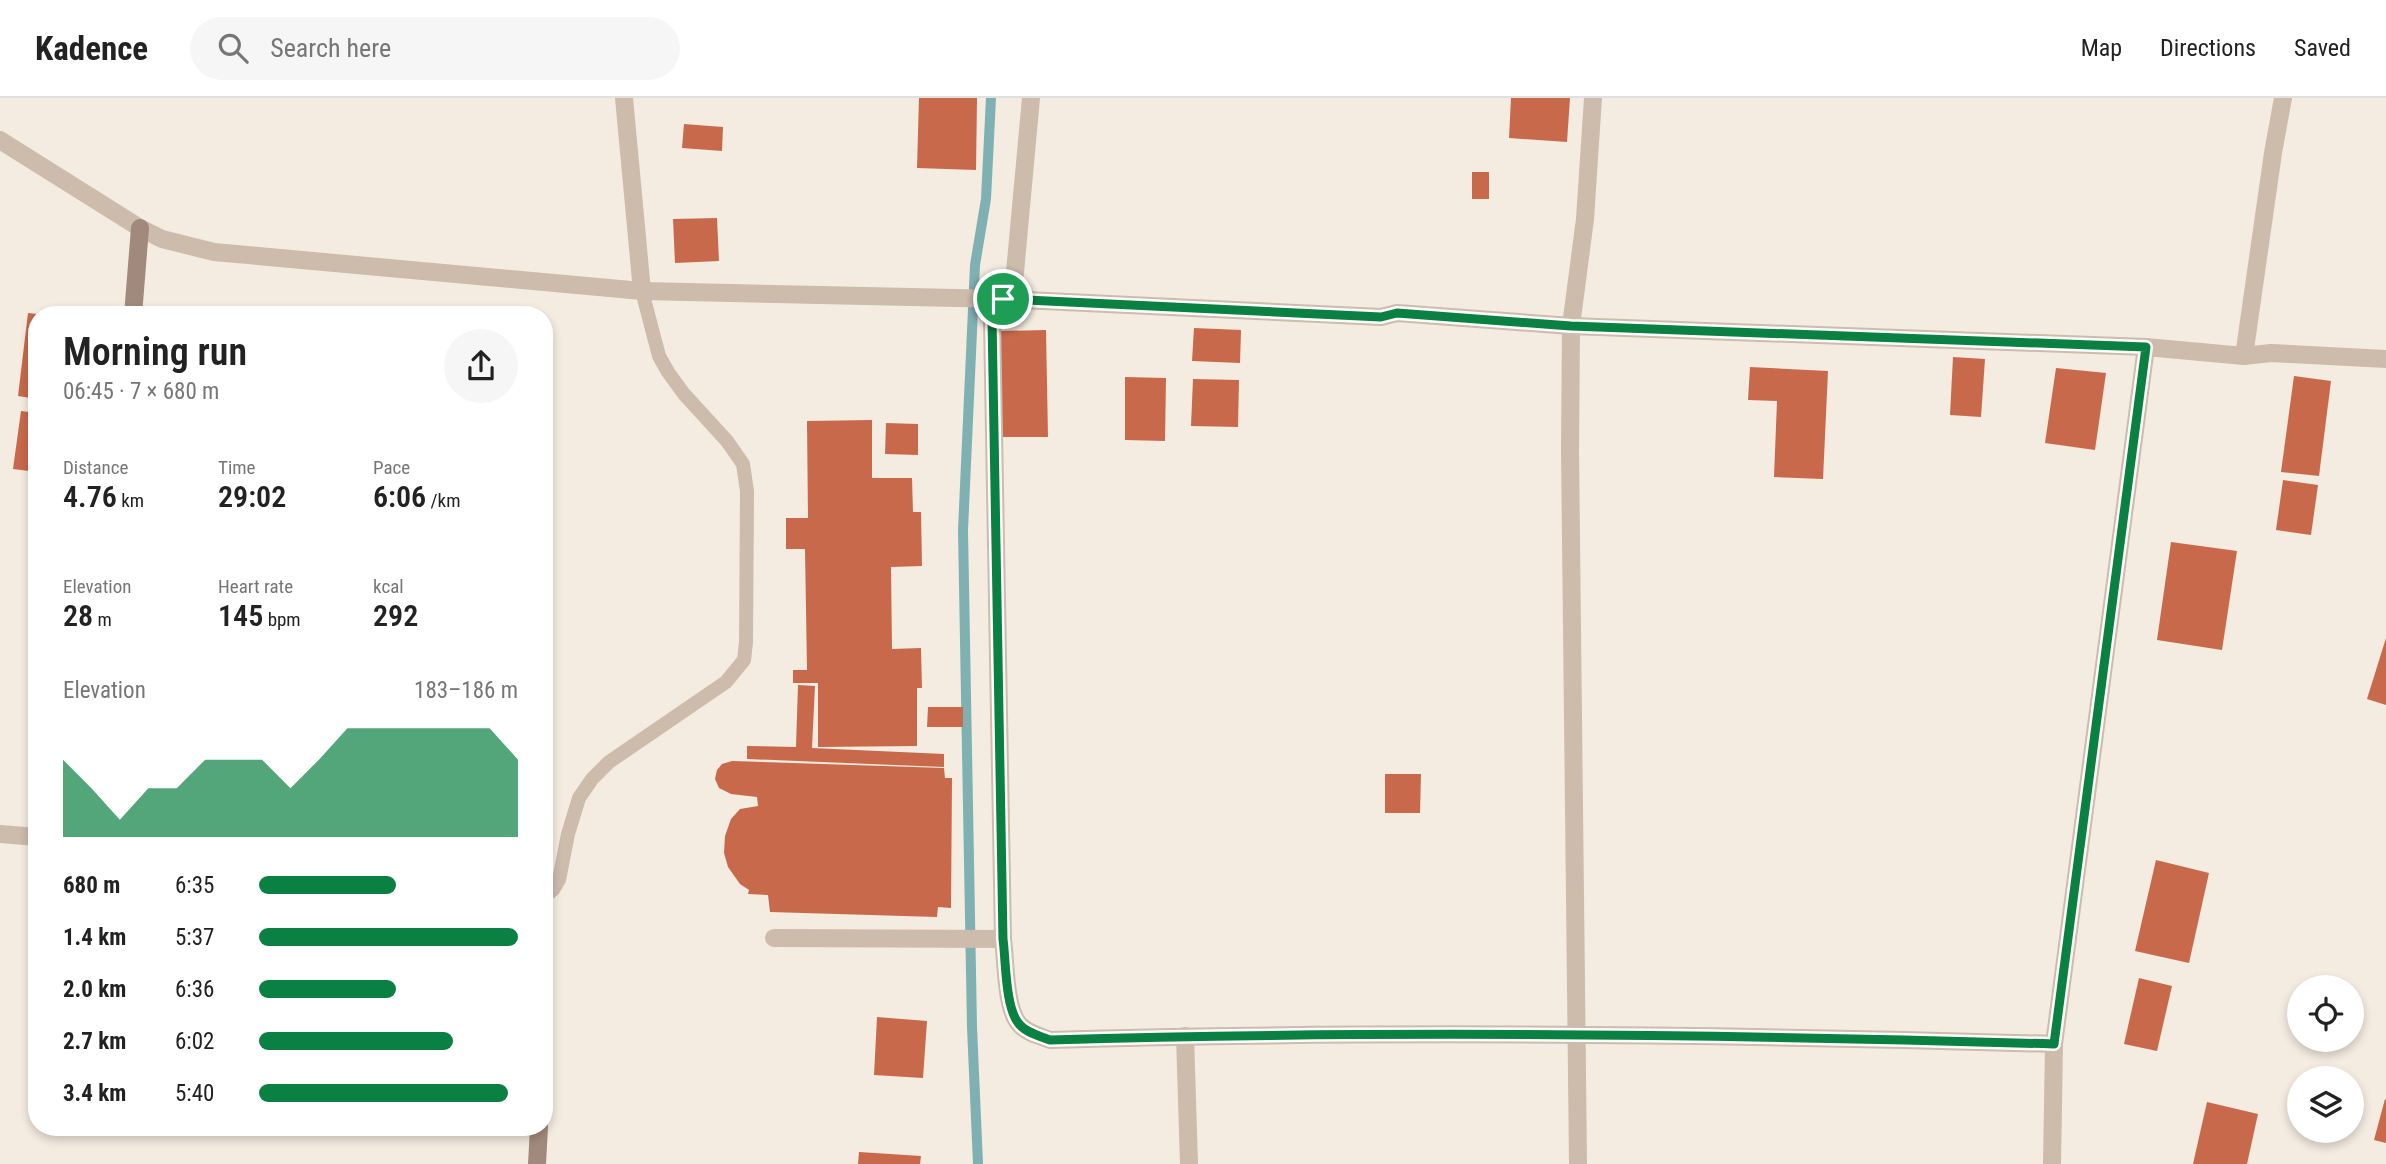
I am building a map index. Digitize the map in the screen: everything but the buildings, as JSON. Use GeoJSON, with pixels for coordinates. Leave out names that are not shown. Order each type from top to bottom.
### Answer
{"type":"FeatureCollection","features":[{"type":"Feature","properties":{"kind":"street"},"geometry":{"type":"LineString","coordinates":[[624,98],[642,291]]}},
{"type":"Feature","properties":{"kind":"street"},"geometry":{"type":"LineString","coordinates":[[1031,98],[1014,283],[992,319],[1003,939],[1010,1002],[1014,1018],[1022,1028],[1050,1040],[1185,1036],[1576,1034],[2054,1044]]}},
{"type":"Feature","properties":{"kind":"street"},"geometry":{"type":"LineString","coordinates":[[1578,1164],[1570,464],[1571,326],[1585,219],[1593,98]]}},
{"type":"Feature","properties":{"kind":"street"},"geometry":{"type":"LineString","coordinates":[[2245,356],[2283,98]]}},
{"type":"Feature","properties":{"kind":"street"},"geometry":{"type":"LineString","coordinates":[[0,140],[140,228],[162,239],[214,252],[642,291],[1003,299],[1381,317],[1397,313],[1571,326],[2146,347],[2245,356],[2271,353],[2386,359]]}},
{"type":"Feature","properties":{"kind":"street"},"geometry":{"type":"LineString","coordinates":[[134,306],[140,228]]}},
{"type":"Feature","properties":{"kind":"street"},"geometry":{"type":"LineString","coordinates":[[2052,1164],[2054,1044],[2146,347]]}},
{"type":"Feature","properties":{"kind":"street"},"geometry":{"type":"LineString","coordinates":[[0,834],[28,836]]}},
{"type":"Feature","properties":{"kind":"street"},"geometry":{"type":"LineString","coordinates":[[774,938],[1003,939]]}},
{"type":"Feature","properties":{"kind":"street"},"geometry":{"type":"LineString","coordinates":[[1185,1036],[1189,1164]]}},
{"type":"Feature","properties":{"kind":"street"},"geometry":{"type":"LineString","coordinates":[[537,1164],[539,1136]]}},
{"type":"Feature","properties":{"kind":"lane"},"geometry":{"type":"LineString","coordinates":[[553,890],[559,880],[579,798],[592,779],[609,762],[726,682],[744,660],[747,491],[743,464],[727,441],[684,394],[668,372],[659,356],[642,291]]}},
{"type":"Feature","properties":{"kind":"waterway"},"geometry":{"type":"LineString","coordinates":[[978,1164],[972,1027],[963,530],[975,265],[986,199],[991,98]]}},
{"type":"Feature","properties":{"kind":"route"},"geometry":{"type":"LineString","coordinates":[[1003,299],[1381,317],[1397,313],[1571,326],[2146,347],[2054,1044],[1576,1034],[1178,1036],[1050,1040],[1022,1028],[1014,1018],[1010,1002],[1003,939],[992,319],[1003,299]]}}]}
